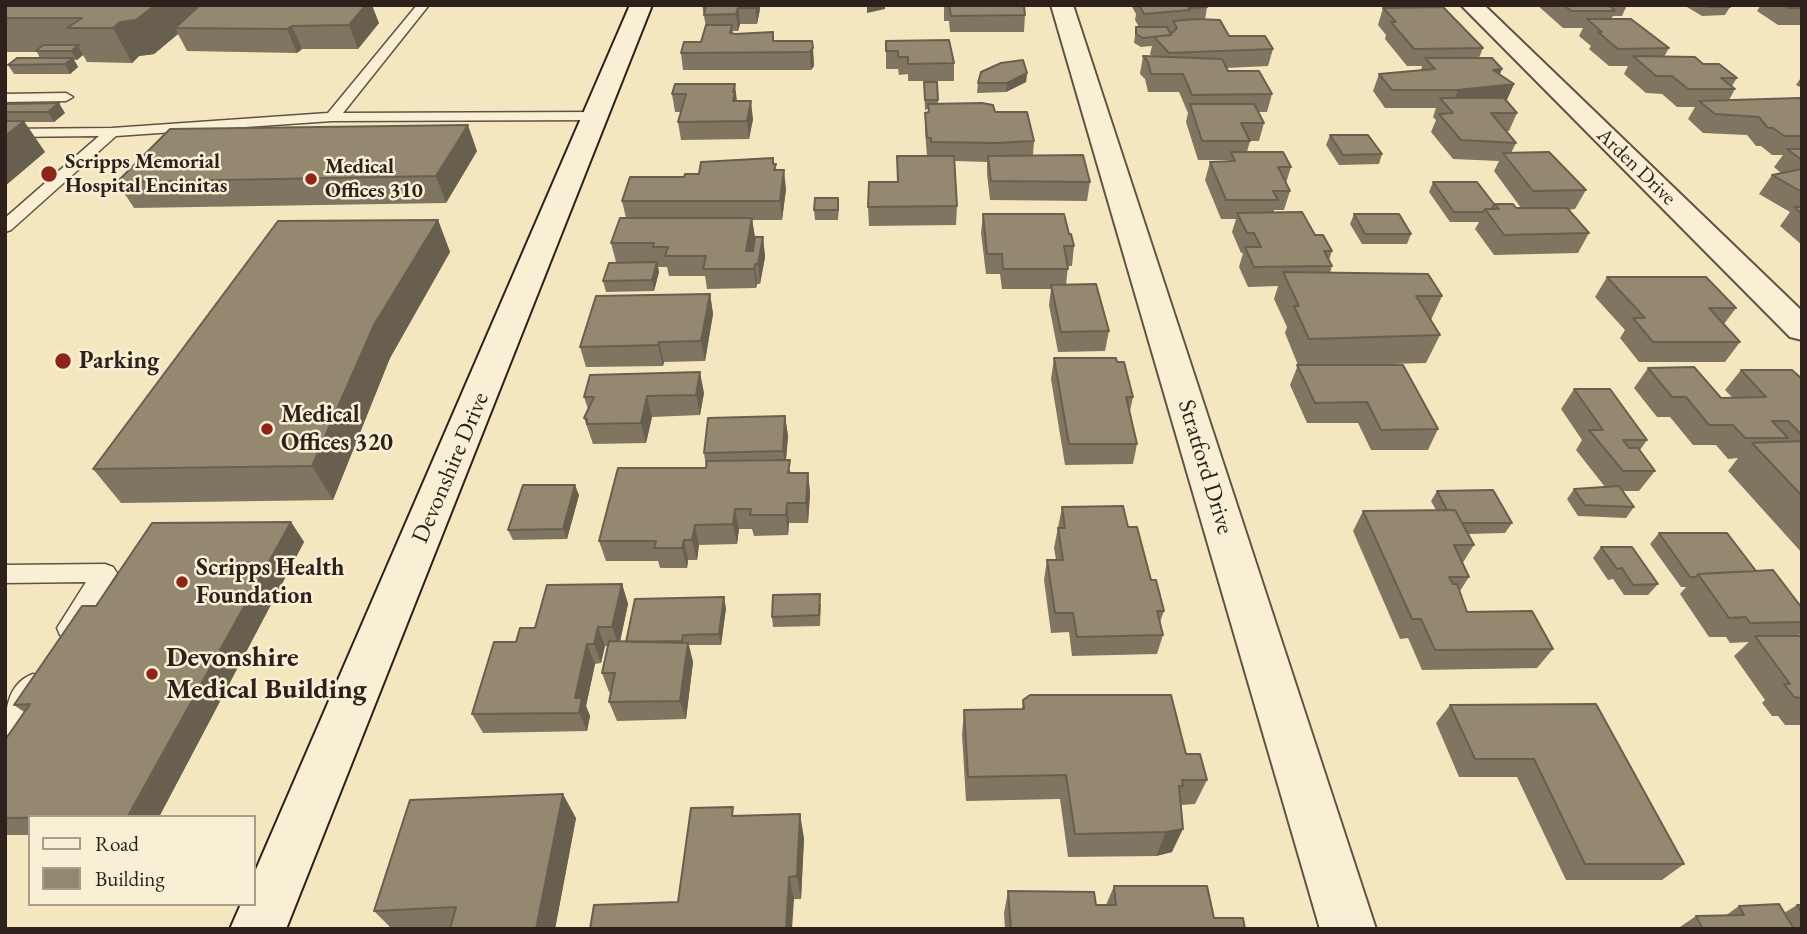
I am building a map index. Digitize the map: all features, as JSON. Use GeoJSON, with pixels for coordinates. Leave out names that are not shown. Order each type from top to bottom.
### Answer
{"type":"FeatureCollection","features":[{"type":"Feature","properties":{"kind":"street","name":"Devonshire Drive"},"geometry":{"type":"LineString","coordinates":[[258,929],[641,5]]}},
{"type":"Feature","properties":{"kind":"street","name":"Stratford Drive"},"geometry":{"type":"LineString","coordinates":[[1062,5],[1349,929]]}},
{"type":"Feature","properties":{"kind":"street","name":"Arden Drive"},"geometry":{"type":"LineString","coordinates":[[1471,5],[1802,330]]}},
{"type":"Feature","properties":{"kind":"lane"},"geometry":{"type":"LineString","coordinates":[[331,117],[423,5]]}},
{"type":"Feature","properties":{"kind":"lane"},"geometry":{"type":"LineString","coordinates":[[5,98],[66,97]]}},
{"type":"Feature","properties":{"kind":"lane"},"geometry":{"type":"LineString","coordinates":[[5,133],[112,132],[331,117],[597,116]]}},
{"type":"Feature","properties":{"kind":"lane"},"geometry":{"type":"LineString","coordinates":[[5,227],[112,132]]}},
{"type":"Feature","properties":{"kind":"lane"},"geometry":{"type":"LineString","coordinates":[[5,574],[105,573],[5,726]]}},
{"type":"Feature","properties":{"kind":"building"},"geometry":{"type":"Polygon","coordinates":[[[5,5],[155,5],[136,20],[120,22],[113,28],[67,28],[82,18],[5,18],[5,5]]]}},
{"type":"Feature","properties":{"kind":"building"},"geometry":{"type":"Polygon","coordinates":[[[200,5],[366,5],[349,25],[292,26],[287,29],[175,28],[200,5]]]}},
{"type":"Feature","properties":{"kind":"building"},"geometry":{"type":"Polygon","coordinates":[[[706,5],[755,5],[755,8],[738,8],[736,14],[704,15],[706,5]]]}},
{"type":"Feature","properties":{"kind":"building"},"geometry":{"type":"Polygon","coordinates":[[[949,5],[1024,5],[1025,15],[951,16],[949,5]]]}},
{"type":"Feature","properties":{"kind":"building"},"geometry":{"type":"Polygon","coordinates":[[[1139,5],[1206,5],[1207,7],[1144,14],[1139,5]]]}},
{"type":"Feature","properties":{"kind":"building"},"geometry":{"type":"Polygon","coordinates":[[[1564,5],[1609,5],[1615,11],[1571,11],[1564,5]]]}},
{"type":"Feature","properties":{"kind":"building"},"geometry":{"type":"Polygon","coordinates":[[[1704,5],[1728,5],[1730,7],[1707,7],[1704,5]]]}},
{"type":"Feature","properties":{"kind":"building"},"geometry":{"type":"Polygon","coordinates":[[[1784,5],[1802,5],[1802,8],[1788,8],[1784,5]]]}},
{"type":"Feature","properties":{"kind":"building"},"geometry":{"type":"Polygon","coordinates":[[[1443,7],[1483,48],[1414,49],[1383,8],[1443,7]]]}},
{"type":"Feature","properties":{"kind":"building"},"geometry":{"type":"Polygon","coordinates":[[[1587,19],[1631,19],[1669,48],[1618,49],[1587,19]]]}},
{"type":"Feature","properties":{"kind":"building"},"geometry":{"type":"Polygon","coordinates":[[[1220,20],[1229,36],[1265,36],[1273,49],[1169,53],[1154,37],[1170,35],[1177,28],[1173,21],[1220,20]]]}},
{"type":"Feature","properties":{"kind":"building"},"geometry":{"type":"Polygon","coordinates":[[[706,25],[732,25],[730,33],[735,34],[773,32],[773,41],[812,41],[813,48],[810,52],[681,53],[684,42],[701,42],[706,25]]]}},
{"type":"Feature","properties":{"kind":"building"},"geometry":{"type":"Polygon","coordinates":[[[1136,27],[1167,27],[1171,35],[1143,38],[1136,34],[1136,27]]]}},
{"type":"Feature","properties":{"kind":"building"},"geometry":{"type":"Polygon","coordinates":[[[949,40],[954,63],[908,64],[908,57],[898,57],[898,51],[886,51],[886,41],[949,40]]]}},
{"type":"Feature","properties":{"kind":"building"},"geometry":{"type":"Polygon","coordinates":[[[43,45],[79,45],[71,51],[36,51],[43,45]]]}},
{"type":"Feature","properties":{"kind":"building"},"geometry":{"type":"Polygon","coordinates":[[[1143,56],[1222,59],[1228,71],[1259,71],[1272,94],[1192,95],[1183,74],[1151,74],[1148,62],[1143,56]]]}},
{"type":"Feature","properties":{"kind":"building"},"geometry":{"type":"Polygon","coordinates":[[[1633,56],[1695,57],[1703,64],[1719,64],[1737,78],[1721,78],[1735,89],[1688,89],[1672,76],[1656,76],[1633,56]]]}},
{"type":"Feature","properties":{"kind":"building"},"geometry":{"type":"Polygon","coordinates":[[[17,58],[73,58],[65,64],[8,65],[17,58]]]}},
{"type":"Feature","properties":{"kind":"building"},"geometry":{"type":"Polygon","coordinates":[[[1425,58],[1492,58],[1502,69],[1493,70],[1514,84],[1458,90],[1392,90],[1379,74],[1435,69],[1425,58]]]}},
{"type":"Feature","properties":{"kind":"building"},"geometry":{"type":"Polygon","coordinates":[[[1023,60],[1027,73],[1007,83],[978,83],[981,72],[1001,63],[1023,60]]]}},
{"type":"Feature","properties":{"kind":"building"},"geometry":{"type":"Polygon","coordinates":[[[924,82],[937,82],[938,100],[925,100],[924,82]]]}},
{"type":"Feature","properties":{"kind":"building"},"geometry":{"type":"Polygon","coordinates":[[[675,84],[735,84],[733,101],[751,101],[747,121],[678,122],[686,94],[672,94],[675,84]]]}},
{"type":"Feature","properties":{"kind":"building"},"geometry":{"type":"Polygon","coordinates":[[[1440,98],[1504,98],[1517,113],[1491,113],[1516,143],[1461,140],[1439,114],[1453,113],[1440,98]]]}},
{"type":"Feature","properties":{"kind":"building"},"geometry":{"type":"Polygon","coordinates":[[[1802,99],[1802,136],[1784,136],[1773,128],[1768,128],[1759,117],[1715,114],[1699,101],[1802,99]]]}},
{"type":"Feature","properties":{"kind":"building"},"geometry":{"type":"Polygon","coordinates":[[[59,103],[48,112],[5,112],[5,104],[59,103]]]}},
{"type":"Feature","properties":{"kind":"building"},"geometry":{"type":"Polygon","coordinates":[[[928,104],[993,105],[995,112],[1027,112],[1034,141],[931,142],[931,138],[927,138],[925,113],[929,112],[928,104]]]}},
{"type":"Feature","properties":{"kind":"building"},"geometry":{"type":"Polygon","coordinates":[[[1190,104],[1254,104],[1264,123],[1241,123],[1250,141],[1202,141],[1190,104]]]}},
{"type":"Feature","properties":{"kind":"building"},"geometry":{"type":"Polygon","coordinates":[[[5,121],[24,121],[5,136],[5,121]]]}},
{"type":"Feature","properties":{"kind":"building"},"geometry":{"type":"Polygon","coordinates":[[[468,125],[436,176],[117,182],[170,129],[468,125]]]}},
{"type":"Feature","properties":{"kind":"building"},"geometry":{"type":"Polygon","coordinates":[[[1330,135],[1368,135],[1382,154],[1343,155],[1330,135]]]}},
{"type":"Feature","properties":{"kind":"building"},"geometry":{"type":"Polygon","coordinates":[[[1787,149],[1802,149],[1802,160],[1787,149]]]}},
{"type":"Feature","properties":{"kind":"building"},"geometry":{"type":"Polygon","coordinates":[[[1231,152],[1283,152],[1291,167],[1278,167],[1290,191],[1273,191],[1278,200],[1226,200],[1210,162],[1235,161],[1231,152]]]}},
{"type":"Feature","properties":{"kind":"building"},"geometry":{"type":"Polygon","coordinates":[[[1549,152],[1586,190],[1533,191],[1503,153],[1549,152]]]}},
{"type":"Feature","properties":{"kind":"building"},"geometry":{"type":"Polygon","coordinates":[[[1083,155],[1090,182],[991,181],[988,156],[1083,155]]]}},
{"type":"Feature","properties":{"kind":"building"},"geometry":{"type":"Polygon","coordinates":[[[897,156],[954,156],[957,206],[868,207],[869,182],[898,182],[897,156]]]}},
{"type":"Feature","properties":{"kind":"building"},"geometry":{"type":"Polygon","coordinates":[[[773,158],[773,164],[776,164],[774,170],[784,170],[780,201],[622,201],[630,177],[684,177],[685,174],[699,174],[701,162],[773,158]]]}},
{"type":"Feature","properties":{"kind":"building"},"geometry":{"type":"Polygon","coordinates":[[[1802,169],[1802,192],[1772,175],[1802,169]]]}},
{"type":"Feature","properties":{"kind":"building"},"geometry":{"type":"Polygon","coordinates":[[[1433,182],[1477,182],[1494,204],[1492,209],[1485,209],[1483,212],[1454,212],[1433,182]]]}},
{"type":"Feature","properties":{"kind":"building"},"geometry":{"type":"Polygon","coordinates":[[[815,198],[838,198],[838,210],[814,210],[815,198]]]}},
{"type":"Feature","properties":{"kind":"building"},"geometry":{"type":"Polygon","coordinates":[[[1494,204],[1513,204],[1516,208],[1567,208],[1589,233],[1504,235],[1485,209],[1499,209],[1494,204]]]}},
{"type":"Feature","properties":{"kind":"building"},"geometry":{"type":"Polygon","coordinates":[[[1302,212],[1315,235],[1323,235],[1332,251],[1324,251],[1332,266],[1254,267],[1245,247],[1261,247],[1254,233],[1247,233],[1237,213],[1302,212]]]}},
{"type":"Feature","properties":{"kind":"building"},"geometry":{"type":"Polygon","coordinates":[[[983,214],[1064,214],[1074,246],[1064,246],[1068,269],[1003,269],[1002,254],[987,254],[983,214]]]}},
{"type":"Feature","properties":{"kind":"building"},"geometry":{"type":"Polygon","coordinates":[[[1354,214],[1399,214],[1411,234],[1365,234],[1354,214]]]}},
{"type":"Feature","properties":{"kind":"building"},"geometry":{"type":"Polygon","coordinates":[[[620,218],[752,218],[746,251],[753,251],[755,237],[763,237],[758,264],[755,264],[754,269],[703,269],[706,256],[665,256],[668,247],[653,247],[654,243],[611,243],[620,218]]]}},
{"type":"Feature","properties":{"kind":"building","name":"Medical Offices 320"},"geometry":{"type":"Polygon","coordinates":[[[438,220],[374,325],[312,466],[93,469],[278,221],[438,220]]]}},
{"type":"Feature","properties":{"kind":"building"},"geometry":{"type":"Polygon","coordinates":[[[657,262],[652,280],[603,281],[609,263],[657,262]]]}},
{"type":"Feature","properties":{"kind":"building"},"geometry":{"type":"Polygon","coordinates":[[[1283,272],[1428,274],[1442,296],[1416,296],[1440,335],[1309,339],[1294,306],[1299,306],[1283,272]]]}},
{"type":"Feature","properties":{"kind":"building"},"geometry":{"type":"Polygon","coordinates":[[[1607,277],[1706,277],[1736,308],[1709,308],[1740,342],[1653,342],[1633,318],[1645,318],[1607,277]]]}},
{"type":"Feature","properties":{"kind":"building"},"geometry":{"type":"Polygon","coordinates":[[[1096,284],[1109,331],[1061,332],[1051,285],[1096,284]]]}},
{"type":"Feature","properties":{"kind":"building"},"geometry":{"type":"Polygon","coordinates":[[[710,294],[701,341],[580,347],[596,296],[710,294]]]}},
{"type":"Feature","properties":{"kind":"building"},"geometry":{"type":"Polygon","coordinates":[[[1054,358],[1116,358],[1117,362],[1124,362],[1133,397],[1126,397],[1137,444],[1069,444],[1054,358]]]}},
{"type":"Feature","properties":{"kind":"building"},"geometry":{"type":"Polygon","coordinates":[[[1297,365],[1403,365],[1438,429],[1381,430],[1367,402],[1315,403],[1297,365]]]}},
{"type":"Feature","properties":{"kind":"building"},"geometry":{"type":"Polygon","coordinates":[[[1694,367],[1721,398],[1766,397],[1741,370],[1792,370],[1802,379],[1802,435],[1788,421],[1772,421],[1788,438],[1745,438],[1733,425],[1709,425],[1686,397],[1672,397],[1648,368],[1694,367]]]}},
{"type":"Feature","properties":{"kind":"building"},"geometry":{"type":"Polygon","coordinates":[[[700,372],[696,395],[647,396],[641,423],[587,424],[587,419],[584,418],[594,397],[584,397],[590,375],[700,372]]]}},
{"type":"Feature","properties":{"kind":"building"},"geometry":{"type":"Polygon","coordinates":[[[1574,389],[1610,389],[1647,440],[1623,440],[1629,448],[1638,448],[1655,471],[1623,471],[1589,430],[1603,430],[1574,389]]]}},
{"type":"Feature","properties":{"kind":"building"},"geometry":{"type":"Polygon","coordinates":[[[785,416],[783,451],[704,453],[708,418],[785,416]]]}},
{"type":"Feature","properties":{"kind":"building"},"geometry":{"type":"Polygon","coordinates":[[[1802,441],[1802,496],[1752,443],[1802,441]]]}},
{"type":"Feature","properties":{"kind":"building"},"geometry":{"type":"Polygon","coordinates":[[[790,460],[788,473],[808,473],[806,503],[787,503],[786,515],[750,515],[751,509],[735,509],[733,524],[695,525],[692,540],[684,540],[682,548],[654,548],[656,541],[599,541],[618,468],[706,468],[707,461],[790,460]]]}},
{"type":"Feature","properties":{"kind":"building"},"geometry":{"type":"Polygon","coordinates":[[[523,485],[575,485],[563,529],[508,530],[523,485]]]}},
{"type":"Feature","properties":{"kind":"building"},"geometry":{"type":"Polygon","coordinates":[[[1619,486],[1634,507],[1585,505],[1574,489],[1619,486]]]}},
{"type":"Feature","properties":{"kind":"building"},"geometry":{"type":"Polygon","coordinates":[[[1493,490],[1512,523],[1462,523],[1455,510],[1447,510],[1437,491],[1493,490]]]}},
{"type":"Feature","properties":{"kind":"building"},"geometry":{"type":"Polygon","coordinates":[[[1123,506],[1128,527],[1137,527],[1151,580],[1156,580],[1164,611],[1157,611],[1163,635],[1077,637],[1073,613],[1055,613],[1047,560],[1063,560],[1058,528],[1065,528],[1062,507],[1123,506]]]}},
{"type":"Feature","properties":{"kind":"building"},"geometry":{"type":"Polygon","coordinates":[[[1455,510],[1474,545],[1454,545],[1469,577],[1449,577],[1453,584],[1457,584],[1467,612],[1532,611],[1553,649],[1435,650],[1421,619],[1412,619],[1363,511],[1455,510]]]}},
{"type":"Feature","properties":{"kind":"building","name":"Devonshire Medical Building"},"geometry":{"type":"Polygon","coordinates":[[[291,522],[129,815],[28,815],[28,818],[5,818],[5,740],[30,704],[14,705],[82,606],[96,606],[152,523],[291,522]]]}},
{"type":"Feature","properties":{"kind":"building"},"geometry":{"type":"Polygon","coordinates":[[[1659,533],[1727,533],[1756,571],[1698,574],[1696,577],[1690,577],[1659,533]]]}},
{"type":"Feature","properties":{"kind":"building"},"geometry":{"type":"Polygon","coordinates":[[[1601,547],[1632,547],[1658,584],[1633,585],[1622,568],[1617,569],[1601,547]]]}},
{"type":"Feature","properties":{"kind":"building"},"geometry":{"type":"Polygon","coordinates":[[[1773,570],[1802,608],[1802,622],[1750,623],[1746,617],[1729,618],[1698,574],[1773,570]]]}},
{"type":"Feature","properties":{"kind":"building"},"geometry":{"type":"Polygon","coordinates":[[[622,584],[612,627],[598,627],[594,644],[587,644],[575,698],[582,698],[579,713],[472,714],[494,642],[516,642],[520,628],[535,628],[547,585],[622,584]]]}},
{"type":"Feature","properties":{"kind":"building"},"geometry":{"type":"Polygon","coordinates":[[[820,594],[819,615],[772,617],[773,595],[820,594]]]}},
{"type":"Feature","properties":{"kind":"building"},"geometry":{"type":"Polygon","coordinates":[[[724,597],[719,634],[683,635],[682,641],[626,642],[635,599],[724,597]]]}},
{"type":"Feature","properties":{"kind":"building"},"geometry":{"type":"Polygon","coordinates":[[[1755,636],[1802,636],[1802,698],[1794,697],[1784,684],[1790,684],[1755,636]]]}},
{"type":"Feature","properties":{"kind":"building"},"geometry":{"type":"Polygon","coordinates":[[[609,641],[688,643],[680,701],[609,702],[615,673],[602,673],[609,641]]]}},
{"type":"Feature","properties":{"kind":"building"},"geometry":{"type":"Polygon","coordinates":[[[1030,695],[1171,695],[1186,754],[1200,754],[1207,780],[1182,780],[1183,786],[1179,786],[1183,829],[1166,832],[1075,834],[1066,775],[968,777],[964,710],[1024,709],[1023,700],[1030,695]]]}},
{"type":"Feature","properties":{"kind":"building"},"geometry":{"type":"Polygon","coordinates":[[[1596,704],[1684,864],[1585,864],[1534,759],[1475,759],[1450,705],[1596,704]]]}},
{"type":"Feature","properties":{"kind":"building"},"geometry":{"type":"Polygon","coordinates":[[[563,794],[536,929],[450,929],[456,907],[374,911],[410,800],[563,794]]]}},
{"type":"Feature","properties":{"kind":"building"},"geometry":{"type":"Polygon","coordinates":[[[733,807],[732,816],[800,814],[797,876],[789,877],[786,929],[590,929],[594,905],[678,902],[691,808],[733,807]]]}},
{"type":"Feature","properties":{"kind":"building"},"geometry":{"type":"Polygon","coordinates":[[[1114,886],[1207,886],[1214,918],[1243,918],[1245,929],[1011,929],[1008,891],[1094,892],[1096,905],[1116,905],[1114,886]]]}},
{"type":"Feature","properties":{"kind":"building"},"geometry":{"type":"Polygon","coordinates":[[[1779,904],[1794,929],[1703,929],[1696,916],[1744,915],[1739,906],[1779,904]]]}},
{"type":"Feature","properties":{"kind":"place","name":"Scripps Memorial Hospital Encinitas"},"geometry":{"type":"Point","coordinates":[49,174]}},
{"type":"Feature","properties":{"kind":"place","name":"Medical Offices 310"},"geometry":{"type":"Point","coordinates":[311,179]}},
{"type":"Feature","properties":{"kind":"place","name":"Parking"},"geometry":{"type":"Point","coordinates":[63,361]}},
{"type":"Feature","properties":{"kind":"place","name":"Medical Offices 320"},"geometry":{"type":"Point","coordinates":[267,429]}},
{"type":"Feature","properties":{"kind":"place","name":"Scripps Health Foundation"},"geometry":{"type":"Point","coordinates":[182,582]}},
{"type":"Feature","properties":{"kind":"place","name":"Devonshire Medical Building"},"geometry":{"type":"Point","coordinates":[152,674]}}]}
